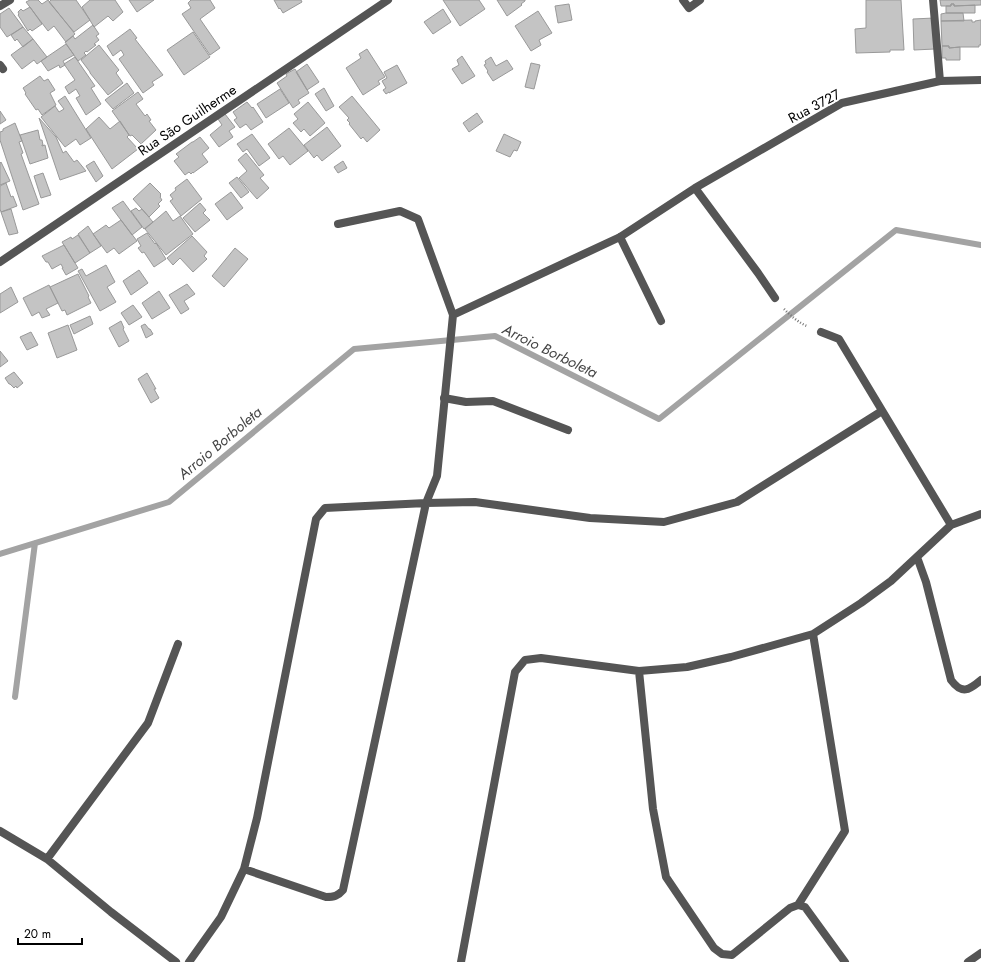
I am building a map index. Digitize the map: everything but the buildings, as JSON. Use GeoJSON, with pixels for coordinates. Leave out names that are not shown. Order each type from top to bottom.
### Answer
{"type":"FeatureCollection","features":[{"type":"Feature","properties":{"kind":"street"},"geometry":{"type":"LineString","coordinates":[[0,6],[10,0]]}},
{"type":"Feature","properties":{"kind":"street","name":"Rua São Guilherme"},"geometry":{"type":"LineString","coordinates":[[0,262],[388,0]]}},
{"type":"Feature","properties":{"kind":"street"},"geometry":{"type":"LineString","coordinates":[[683,0],[689,8],[700,0]]}},
{"type":"Feature","properties":{"kind":"street"},"geometry":{"type":"LineString","coordinates":[[933,0],[940,81]]}},
{"type":"Feature","properties":{"kind":"street","name":"Rua 3727"},"geometry":{"type":"LineString","coordinates":[[453,315],[620,237],[695,188],[842,103],[940,81],[981,80]]}},
{"type":"Feature","properties":{"kind":"street"},"geometry":{"type":"LineString","coordinates":[[695,188],[775,298]]}},
{"type":"Feature","properties":{"kind":"street"},"geometry":{"type":"LineString","coordinates":[[244,869],[326,897],[339,895],[343,890],[426,503],[437,476],[453,315],[418,219],[400,211],[338,224]]}},
{"type":"Feature","properties":{"kind":"street"},"geometry":{"type":"LineString","coordinates":[[620,237],[661,320]]}},
{"type":"Feature","properties":{"kind":"street"},"geometry":{"type":"LineString","coordinates":[[820,332],[838,339],[951,525]]}},
{"type":"Feature","properties":{"kind":"street"},"geometry":{"type":"LineString","coordinates":[[444,398],[466,402],[493,400],[568,430]]}},
{"type":"Feature","properties":{"kind":"street"},"geometry":{"type":"LineString","coordinates":[[189,962],[221,917],[244,869],[257,818],[316,518],[325,508],[475,502],[590,518],[664,522],[737,502],[882,411]]}},
{"type":"Feature","properties":{"kind":"street"},"geometry":{"type":"LineString","coordinates":[[461,962],[515,672],[525,660],[541,658],[639,671],[687,667],[731,657],[812,634],[861,603],[891,581],[951,525],[981,514]]}},
{"type":"Feature","properties":{"kind":"street"},"geometry":{"type":"LineString","coordinates":[[917,557],[926,582],[951,680],[962,690],[971,688],[981,680]]}},
{"type":"Feature","properties":{"kind":"street"},"geometry":{"type":"LineString","coordinates":[[798,906],[846,831],[812,634]]}},
{"type":"Feature","properties":{"kind":"street"},"geometry":{"type":"LineString","coordinates":[[47,859],[148,723],[178,644]]}},
{"type":"Feature","properties":{"kind":"street"},"geometry":{"type":"LineString","coordinates":[[639,671],[653,809],[666,877],[714,948],[722,954],[732,955],[790,908],[798,906],[805,907],[845,962]]}},
{"type":"Feature","properties":{"kind":"street"},"geometry":{"type":"LineString","coordinates":[[0,831],[47,859],[111,912],[176,962]]}},
{"type":"Feature","properties":{"kind":"street"},"geometry":{"type":"LineString","coordinates":[[968,962],[981,953]]}},
{"type":"Feature","properties":{"kind":"path"},"geometry":{"type":"LineString","coordinates":[[775,298],[788,313],[803,325],[820,332]]}},
{"type":"Feature","properties":{"kind":"waterway","name":"Arroio Borboleta"},"geometry":{"type":"LineString","coordinates":[[0,554],[169,502],[354,349],[495,336],[659,419],[896,230],[981,245]]}},
{"type":"Feature","properties":{"kind":"waterway"},"geometry":{"type":"LineString","coordinates":[[15,697],[35,543]]}}]}
